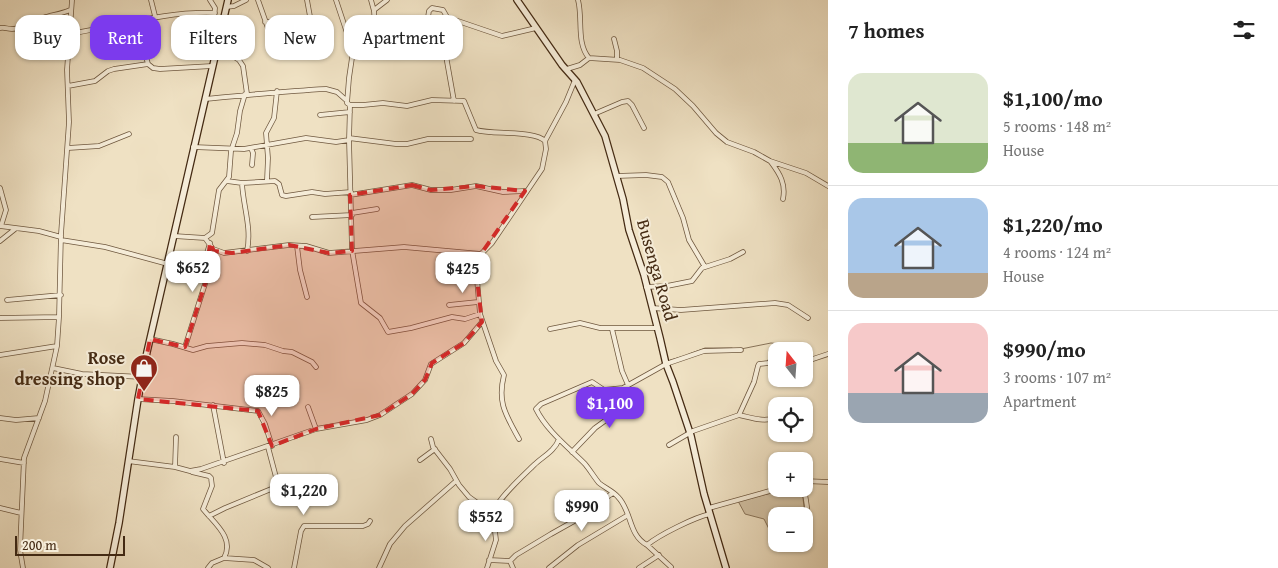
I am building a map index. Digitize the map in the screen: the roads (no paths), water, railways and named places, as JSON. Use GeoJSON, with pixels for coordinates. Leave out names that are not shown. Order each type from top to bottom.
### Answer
{"type":"FeatureCollection","features":[{"type":"Feature","properties":{"kind":"street"},"geometry":{"type":"LineString","coordinates":[[70,15],[72,0]]}},
{"type":"Feature","properties":{"kind":"street"},"geometry":{"type":"LineString","coordinates":[[152,0],[155,15]]}},
{"type":"Feature","properties":{"kind":"street"},"geometry":{"type":"LineString","coordinates":[[161,15],[215,13],[214,5],[210,0]]}},
{"type":"Feature","properties":{"kind":"street"},"geometry":{"type":"LineString","coordinates":[[224,15],[228,0]]}},
{"type":"Feature","properties":{"kind":"street"},"geometry":{"type":"LineString","coordinates":[[226,7],[234,6],[246,0]]}},
{"type":"Feature","properties":{"kind":"street"},"geometry":{"type":"LineString","coordinates":[[258,0],[265,22]]}},
{"type":"Feature","properties":{"kind":"street"},"geometry":{"type":"LineString","coordinates":[[307,0],[310,15]]}},
{"type":"Feature","properties":{"kind":"street"},"geometry":{"type":"LineString","coordinates":[[336,0],[344,23]]}},
{"type":"Feature","properties":{"kind":"street"},"geometry":{"type":"LineString","coordinates":[[371,0],[374,15]]}},
{"type":"Feature","properties":{"kind":"street"},"geometry":{"type":"LineString","coordinates":[[374,10],[387,0]]}},
{"type":"Feature","properties":{"kind":"street","name":"Busenga Road"},"geometry":{"type":"LineString","coordinates":[[517,0],[575,80],[604,136],[658,328],[666,364],[690,434],[726,568]]}},
{"type":"Feature","properties":{"kind":"street"},"geometry":{"type":"LineString","coordinates":[[578,0],[581,41],[589,58]]}},
{"type":"Feature","properties":{"kind":"street"},"geometry":{"type":"LineString","coordinates":[[428,15],[431,8],[435,8],[443,10],[446,15]]}},
{"type":"Feature","properties":{"kind":"street"},"geometry":{"type":"LineString","coordinates":[[0,28],[15,29],[70,10]]}},
{"type":"Feature","properties":{"kind":"street"},"geometry":{"type":"LineString","coordinates":[[463,24],[502,36],[536,28]]}},
{"type":"Feature","properties":{"kind":"street"},"geometry":{"type":"LineString","coordinates":[[614,39],[617,59]]}},
{"type":"Feature","properties":{"kind":"street"},"geometry":{"type":"LineString","coordinates":[[567,69],[580,65],[589,58],[617,59],[643,68],[670,85],[727,142],[806,174],[828,186]]}},
{"type":"Feature","properties":{"kind":"street"},"geometry":{"type":"LineString","coordinates":[[23,568],[20,550],[24,458],[45,401],[53,368],[61,295],[61,239],[68,148],[68,60]]}},
{"type":"Feature","properties":{"kind":"street"},"geometry":{"type":"LineString","coordinates":[[147,60],[148,64],[153,68],[160,69],[212,66]]}},
{"type":"Feature","properties":{"kind":"street"},"geometry":{"type":"LineString","coordinates":[[110,568],[142,377],[213,60]]}},
{"type":"Feature","properties":{"kind":"street"},"geometry":{"type":"LineString","coordinates":[[174,236],[205,238],[212,233],[219,190],[227,181],[240,111],[246,94],[243,66],[239,60]]}},
{"type":"Feature","properties":{"kind":"street"},"geometry":{"type":"LineString","coordinates":[[346,100],[352,60]]}},
{"type":"Feature","properties":{"kind":"street"},"geometry":{"type":"LineString","coordinates":[[447,60],[454,101]]}},
{"type":"Feature","properties":{"kind":"street"},"geometry":{"type":"LineString","coordinates":[[68,86],[93,82],[114,69],[148,64]]}},
{"type":"Feature","properties":{"kind":"street"},"geometry":{"type":"LineString","coordinates":[[519,439],[502,407],[504,375],[496,361],[482,322],[478,302],[477,279],[481,254],[492,243],[542,169],[546,140],[575,80]]}},
{"type":"Feature","properties":{"kind":"street"},"geometry":{"type":"LineString","coordinates":[[204,99],[246,94],[326,89],[337,92],[350,104],[383,103],[412,106],[429,100],[464,101],[476,130],[488,133],[538,136],[546,140]]}},
{"type":"Feature","properties":{"kind":"street"},"geometry":{"type":"LineString","coordinates":[[267,180],[268,145],[266,132],[274,118],[278,92]]}},
{"type":"Feature","properties":{"kind":"street"},"geometry":{"type":"LineString","coordinates":[[594,114],[628,101],[644,128]]}},
{"type":"Feature","properties":{"kind":"street"},"geometry":{"type":"LineString","coordinates":[[350,104],[352,250],[361,303],[380,318],[387,332],[405,330],[452,318],[465,319],[480,314]]}},
{"type":"Feature","properties":{"kind":"street"},"geometry":{"type":"LineString","coordinates":[[320,115],[350,112]]}},
{"type":"Feature","properties":{"kind":"street"},"geometry":{"type":"LineString","coordinates":[[68,148],[99,146],[129,134]]}},
{"type":"Feature","properties":{"kind":"street"},"geometry":{"type":"LineString","coordinates":[[193,147],[251,148],[306,138],[336,142],[349,139],[396,144],[428,140],[471,139]]}},
{"type":"Feature","properties":{"kind":"street"},"geometry":{"type":"LineString","coordinates":[[251,148],[253,153],[252,165]]}},
{"type":"Feature","properties":{"kind":"street"},"geometry":{"type":"LineString","coordinates":[[770,161],[783,181],[785,189],[783,199]]}},
{"type":"Feature","properties":{"kind":"street"},"geometry":{"type":"LineString","coordinates":[[616,176],[646,175],[662,178],[668,182],[683,218],[689,240],[705,267]]}},
{"type":"Feature","properties":{"kind":"street"},"geometry":{"type":"LineString","coordinates":[[227,181],[242,184],[267,180],[277,182],[283,196],[312,192],[350,194],[412,185],[431,190],[450,190],[476,186],[503,192],[525,192]]}},
{"type":"Feature","properties":{"kind":"street"},"geometry":{"type":"LineString","coordinates":[[242,184],[248,226],[247,251]]}},
{"type":"Feature","properties":{"kind":"street"},"geometry":{"type":"LineString","coordinates":[[0,188],[6,210],[0,226],[39,231],[61,239],[105,247],[168,264]]}},
{"type":"Feature","properties":{"kind":"street"},"geometry":{"type":"LineString","coordinates":[[312,217],[352,214],[377,209]]}},
{"type":"Feature","properties":{"kind":"street"},"geometry":{"type":"LineString","coordinates":[[0,241],[15,229]]}},
{"type":"Feature","properties":{"kind":"street"},"geometry":{"type":"LineString","coordinates":[[205,238],[214,249],[224,253],[306,246],[329,253],[352,250],[417,248],[481,254]]}},
{"type":"Feature","properties":{"kind":"street"},"geometry":{"type":"LineString","coordinates":[[185,347],[205,284],[210,243]]}},
{"type":"Feature","properties":{"kind":"street"},"geometry":{"type":"LineString","coordinates":[[297,246],[300,270],[307,297]]}},
{"type":"Feature","properties":{"kind":"street"},"geometry":{"type":"LineString","coordinates":[[646,287],[687,283],[696,278],[700,270],[705,267],[730,260],[743,252]]}},
{"type":"Feature","properties":{"kind":"street"},"geometry":{"type":"LineString","coordinates":[[7,300],[61,295]]}},
{"type":"Feature","properties":{"kind":"street"},"geometry":{"type":"LineString","coordinates":[[449,305],[478,302]]}},
{"type":"Feature","properties":{"kind":"street"},"geometry":{"type":"LineString","coordinates":[[652,308],[682,310],[775,303],[788,305],[808,318]]}},
{"type":"Feature","properties":{"kind":"street"},"geometry":{"type":"LineString","coordinates":[[0,318],[59,317]]}},
{"type":"Feature","properties":{"kind":"street"},"geometry":{"type":"LineString","coordinates":[[190,471],[224,463],[316,430],[366,420],[380,415],[411,395],[421,385],[433,362],[464,343],[482,322]]}},
{"type":"Feature","properties":{"kind":"street"},"geometry":{"type":"LineString","coordinates":[[550,329],[580,323],[600,328],[658,328]]}},
{"type":"Feature","properties":{"kind":"street"},"geometry":{"type":"LineString","coordinates":[[612,328],[622,371],[628,385]]}},
{"type":"Feature","properties":{"kind":"street"},"geometry":{"type":"LineString","coordinates":[[150,340],[193,350],[207,346],[255,344],[292,352],[312,362],[316,367]]}},
{"type":"Feature","properties":{"kind":"street"},"geometry":{"type":"LineString","coordinates":[[0,355],[56,346]]}},
{"type":"Feature","properties":{"kind":"street"},"geometry":{"type":"LineString","coordinates":[[671,567],[639,540],[630,525],[628,515],[621,500],[601,484],[559,439],[536,409],[589,382],[606,390],[619,389],[666,364],[708,350],[741,350]]}},
{"type":"Feature","properties":{"kind":"street"},"geometry":{"type":"LineString","coordinates":[[813,359],[828,354]]}},
{"type":"Feature","properties":{"kind":"street"},"geometry":{"type":"LineString","coordinates":[[739,415],[754,382],[759,364],[768,362]]}},
{"type":"Feature","properties":{"kind":"street"},"geometry":{"type":"LineString","coordinates":[[53,368],[82,374],[142,377]]}},
{"type":"Feature","properties":{"kind":"street"},"geometry":{"type":"LineString","coordinates":[[572,452],[595,428],[612,415],[613,410],[606,390]]}},
{"type":"Feature","properties":{"kind":"street"},"geometry":{"type":"LineString","coordinates":[[138,399],[258,411],[265,424],[277,481],[276,487],[209,516]]}},
{"type":"Feature","properties":{"kind":"street"},"geometry":{"type":"LineString","coordinates":[[213,405],[224,463]]}},
{"type":"Feature","properties":{"kind":"street"},"geometry":{"type":"LineString","coordinates":[[308,407],[316,430]]}},
{"type":"Feature","properties":{"kind":"street"},"geometry":{"type":"LineString","coordinates":[[669,445],[720,421],[739,415],[755,420],[768,421]]}},
{"type":"Feature","properties":{"kind":"street"},"geometry":{"type":"LineString","coordinates":[[0,418],[16,420],[38,418]]}},
{"type":"Feature","properties":{"kind":"street"},"geometry":{"type":"LineString","coordinates":[[175,467],[176,437]]}},
{"type":"Feature","properties":{"kind":"street"},"geometry":{"type":"LineString","coordinates":[[431,439],[435,450],[450,469],[456,481],[469,496],[493,514]]}},
{"type":"Feature","properties":{"kind":"street"},"geometry":{"type":"LineString","coordinates":[[487,568],[496,540],[493,514],[496,507],[533,466],[555,446],[559,439]]}},
{"type":"Feature","properties":{"kind":"street"},"geometry":{"type":"LineString","coordinates":[[420,460],[435,450]]}},
{"type":"Feature","properties":{"kind":"street"},"geometry":{"type":"LineString","coordinates":[[0,459],[24,463]]}},
{"type":"Feature","properties":{"kind":"street"},"geometry":{"type":"LineString","coordinates":[[128,461],[175,467],[211,478],[212,486],[203,509],[220,529],[228,543],[228,549],[224,558]]}},
{"type":"Feature","properties":{"kind":"street"},"geometry":{"type":"LineString","coordinates":[[379,568],[390,544],[404,526],[456,481]]}},
{"type":"Feature","properties":{"kind":"street"},"geometry":{"type":"LineString","coordinates":[[813,481],[828,482]]}},
{"type":"Feature","properties":{"kind":"street"},"geometry":{"type":"LineString","coordinates":[[647,545],[669,531],[736,499],[768,491]]}},
{"type":"Feature","properties":{"kind":"street"},"geometry":{"type":"LineString","coordinates":[[490,560],[510,561],[516,555],[592,511],[613,493]]}},
{"type":"Feature","properties":{"kind":"street"},"geometry":{"type":"LineString","coordinates":[[0,508],[21,513]]}},
{"type":"Feature","properties":{"kind":"street"},"geometry":{"type":"LineString","coordinates":[[549,568],[572,550],[628,515]]}},
{"type":"Feature","properties":{"kind":"street"},"geometry":{"type":"LineString","coordinates":[[294,568],[301,531],[304,526],[362,526],[370,521]]}},
{"type":"Feature","properties":{"kind":"street"},"geometry":{"type":"LineString","coordinates":[[639,568],[659,555]]}},
{"type":"Feature","properties":{"kind":"street"},"geometry":{"type":"LineString","coordinates":[[208,568],[212,563],[224,558],[254,560],[268,568]]}},
{"type":"Feature","properties":{"kind":"street"},"geometry":{"type":"LineString","coordinates":[[510,561],[513,568]]}},
{"type":"Feature","properties":{"kind":"waterway"},"geometry":{"type":"LineString","coordinates":[[741,349],[768,344]]}},
{"type":"Feature","properties":{"kind":"waterway"},"geometry":{"type":"LineString","coordinates":[[689,354],[705,348],[732,348]]}},
{"type":"Feature","properties":{"kind":"waterway"},"geometry":{"type":"LineString","coordinates":[[670,360],[681,357]]}},
{"type":"Feature","properties":{"kind":"place","name":"Rose dressing shop"},"geometry":{"type":"Point","coordinates":[144,392]}}]}
